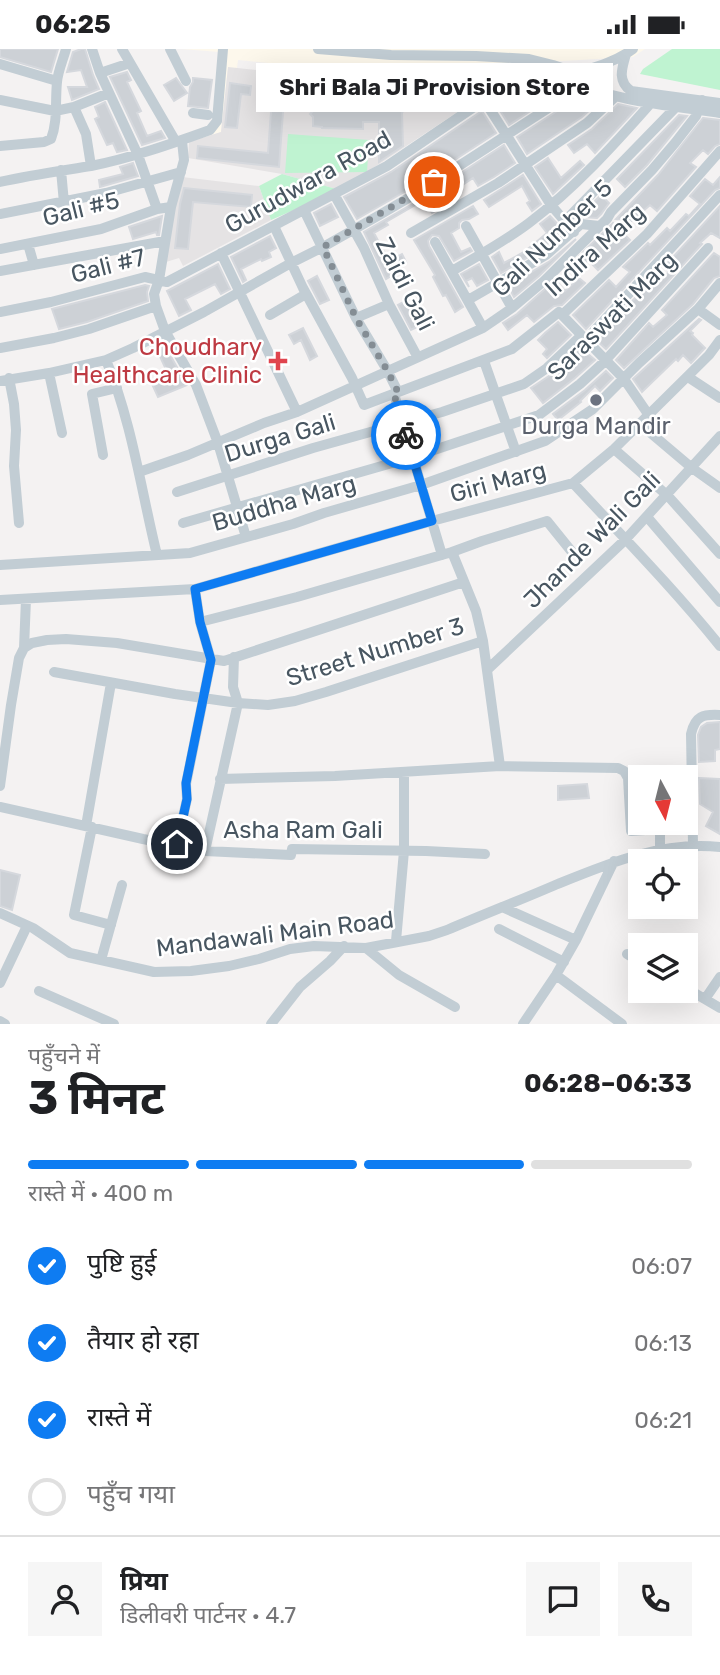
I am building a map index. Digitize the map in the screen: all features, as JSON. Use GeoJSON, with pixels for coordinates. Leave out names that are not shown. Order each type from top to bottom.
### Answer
{"type":"FeatureCollection","features":[{"type":"Feature","properties":{"kind":"street"},"geometry":{"type":"LineString","coordinates":[[0,146],[51,139],[54,133],[57,81],[66,49]]}},
{"type":"Feature","properties":{"kind":"street"},"geometry":{"type":"LineString","coordinates":[[92,49],[100,73],[138,155],[157,209]]}},
{"type":"Feature","properties":{"kind":"street"},"geometry":{"type":"LineString","coordinates":[[122,49],[179,141]]}},
{"type":"Feature","properties":{"kind":"street"},"geometry":{"type":"LineString","coordinates":[[170,49],[187,81]]}},
{"type":"Feature","properties":{"kind":"street"},"geometry":{"type":"LineString","coordinates":[[0,182],[138,155],[210,130],[215,125],[223,49]]}},
{"type":"Feature","properties":{"kind":"street"},"geometry":{"type":"LineString","coordinates":[[318,49],[476,53],[529,59],[577,73],[630,52]]}},
{"type":"Feature","properties":{"kind":"street"},"geometry":{"type":"LineString","coordinates":[[630,52],[622,70],[622,80],[630,94],[651,103],[677,106],[720,103]]}},
{"type":"Feature","properties":{"kind":"street","name":"Gurudwara Road"},"geometry":{"type":"LineString","coordinates":[[163,281],[387,166],[493,94],[529,59]]}},
{"type":"Feature","properties":{"kind":"street"},"geometry":{"type":"LineString","coordinates":[[100,73],[130,63]]}},
{"type":"Feature","properties":{"kind":"street"},"geometry":{"type":"LineString","coordinates":[[0,64],[57,81]]}},
{"type":"Feature","properties":{"kind":"street"},"geometry":{"type":"LineString","coordinates":[[577,73],[584,85],[615,97]]}},
{"type":"Feature","properties":{"kind":"street"},"geometry":{"type":"LineString","coordinates":[[19,523],[14,466],[14,404],[4,379],[49,373],[106,360],[133,348],[323,247],[416,193],[584,85]]}},
{"type":"Feature","properties":{"kind":"street"},"geometry":{"type":"LineString","coordinates":[[0,100],[55,111],[74,107],[109,93]]}},
{"type":"Feature","properties":{"kind":"street"},"geometry":{"type":"LineString","coordinates":[[411,233],[498,183],[587,123],[615,97],[630,94],[700,104],[720,113]]}},
{"type":"Feature","properties":{"kind":"street"},"geometry":{"type":"LineString","coordinates":[[484,100],[551,205],[574,232]]}},
{"type":"Feature","properties":{"kind":"street"},"geometry":{"type":"LineString","coordinates":[[452,271],[528,224],[573,187],[651,103]]}},
{"type":"Feature","properties":{"kind":"street","name":"Gali Number 5"},"geometry":{"type":"LineString","coordinates":[[139,472],[297,412],[483,328],[544,281],[599,226],[675,143],[696,116],[700,104]]}},
{"type":"Feature","properties":{"kind":"street"},"geometry":{"type":"LineString","coordinates":[[565,221],[677,106]]}},
{"type":"Feature","properties":{"kind":"street"},"geometry":{"type":"LineString","coordinates":[[74,107],[86,134],[91,166]]}},
{"type":"Feature","properties":{"kind":"street"},"geometry":{"type":"LineString","coordinates":[[193,113],[208,115]]}},
{"type":"Feature","properties":{"kind":"street","name":"Gali #7"},"geometry":{"type":"LineString","coordinates":[[0,312],[51,302],[145,277],[163,281],[165,241],[184,160],[179,141]]}},
{"type":"Feature","properties":{"kind":"street","name":"Indira Marg"},"geometry":{"type":"LineString","coordinates":[[356,386],[364,405],[512,349],[559,312],[562,315],[647,234],[720,151]]}},
{"type":"Feature","properties":{"kind":"street"},"geometry":{"type":"LineString","coordinates":[[61,170],[64,202]]}},
{"type":"Feature","properties":{"kind":"street"},"geometry":{"type":"LineString","coordinates":[[0,214],[127,188],[181,172]]}},
{"type":"Feature","properties":{"kind":"street","name":"Zaidi Gali"},"geometry":{"type":"LineString","coordinates":[[334,194],[417,356]]}},
{"type":"Feature","properties":{"kind":"street","name":"Durga Gali"},"geometry":{"type":"LineString","coordinates":[[177,492],[524,384],[583,339],[720,195]]}},
{"type":"Feature","properties":{"kind":"street","name":"Gali #5"},"geometry":{"type":"LineString","coordinates":[[0,249],[101,229],[157,209],[171,207]]}},
{"type":"Feature","properties":{"kind":"street"},"geometry":{"type":"LineString","coordinates":[[304,210],[356,318],[387,370],[432,521],[476,611],[488,669],[500,765]]}},
{"type":"Feature","properties":{"kind":"street"},"geometry":{"type":"LineString","coordinates":[[468,300],[546,255],[581,224],[599,226]]}},
{"type":"Feature","properties":{"kind":"street"},"geometry":{"type":"LineString","coordinates":[[274,226],[290,263],[356,386]]}},
{"type":"Feature","properties":{"kind":"street"},"geometry":{"type":"LineString","coordinates":[[466,226],[512,308]]}},
{"type":"Feature","properties":{"kind":"street"},"geometry":{"type":"LineString","coordinates":[[0,271],[165,241]]}},
{"type":"Feature","properties":{"kind":"street"},"geometry":{"type":"LineString","coordinates":[[435,242],[483,328]]}},
{"type":"Feature","properties":{"kind":"street"},"geometry":{"type":"LineString","coordinates":[[28,244],[34,265]]}},
{"type":"Feature","properties":{"kind":"street","name":"Saraswati Marg"},"geometry":{"type":"LineString","coordinates":[[183,523],[413,457],[539,415],[580,384],[604,361],[708,248]]}},
{"type":"Feature","properties":{"kind":"street","name":"Durga Gali"},"geometry":{"type":"LineString","coordinates":[[221,253],[297,412]]}},
{"type":"Feature","properties":{"kind":"street"},"geometry":{"type":"LineString","coordinates":[[163,281],[154,294],[156,306],[165,331],[196,385],[229,476],[246,537]]}},
{"type":"Feature","properties":{"kind":"street","name":"Buddha Marg"},"geometry":{"type":"LineString","coordinates":[[0,565],[190,553],[421,485],[545,441],[593,409],[698,309],[720,283]]}},
{"type":"Feature","properties":{"kind":"street"},"geometry":{"type":"LineString","coordinates":[[270,314],[306,294]]}},
{"type":"Feature","properties":{"kind":"street"},"geometry":{"type":"LineString","coordinates":[[356,318],[389,304]]}},
{"type":"Feature","properties":{"kind":"street"},"geometry":{"type":"LineString","coordinates":[[0,348],[66,335],[156,306]]}},
{"type":"Feature","properties":{"kind":"street"},"geometry":{"type":"LineString","coordinates":[[698,309],[720,325]]}},
{"type":"Feature","properties":{"kind":"street"},"geometry":{"type":"LineString","coordinates":[[562,315],[624,379],[648,414]]}},
{"type":"Feature","properties":{"kind":"street","name":"Giri Marg"},"geometry":{"type":"LineString","coordinates":[[0,600],[195,589],[573,483],[614,449],[688,377],[720,340]]}},
{"type":"Feature","properties":{"kind":"street"},"geometry":{"type":"LineString","coordinates":[[106,360],[132,441],[157,555]]}},
{"type":"Feature","properties":{"kind":"street"},"geometry":{"type":"LineString","coordinates":[[484,361],[516,452]]}},
{"type":"Feature","properties":{"kind":"street"},"geometry":{"type":"LineString","coordinates":[[49,373],[62,433]]}},
{"type":"Feature","properties":{"kind":"street"},"geometry":{"type":"LineString","coordinates":[[688,377],[720,398]]}},
{"type":"Feature","properties":{"kind":"street"},"geometry":{"type":"LineString","coordinates":[[103,455],[92,394],[117,388]]}},
{"type":"Feature","properties":{"kind":"street"},"geometry":{"type":"LineString","coordinates":[[640,423],[692,468],[720,488]]}},
{"type":"Feature","properties":{"kind":"street","name":"Jhande Wali Gali"},"geometry":{"type":"LineString","coordinates":[[488,669],[648,518],[719,438]]}},
{"type":"Feature","properties":{"kind":"street"},"geometry":{"type":"LineString","coordinates":[[614,449],[668,495],[720,554]]}},
{"type":"Feature","properties":{"kind":"street"},"geometry":{"type":"LineString","coordinates":[[573,483],[680,598],[720,646]]}},
{"type":"Feature","properties":{"kind":"street"},"geometry":{"type":"LineString","coordinates":[[648,518],[720,602]]}},
{"type":"Feature","properties":{"kind":"street"},"geometry":{"type":"LineString","coordinates":[[200,622],[298,597],[547,521],[572,552]]}},
{"type":"Feature","properties":{"kind":"street"},"geometry":{"type":"LineString","coordinates":[[24,648],[32,643],[66,639],[117,643],[224,661],[464,582]]}},
{"type":"Feature","properties":{"kind":"street"},"geometry":{"type":"LineString","coordinates":[[177,844],[187,799],[186,783],[211,660],[200,622],[195,589]]}},
{"type":"Feature","properties":{"kind":"street"},"geometry":{"type":"LineString","coordinates":[[0,786],[19,658],[24,648],[26,599]]}},
{"type":"Feature","properties":{"kind":"street","name":"Street Number 3"},"geometry":{"type":"LineString","coordinates":[[54,672],[203,698],[268,705],[295,701],[483,641]]}},
{"type":"Feature","properties":{"kind":"street"},"geometry":{"type":"LineString","coordinates":[[205,851],[238,703],[233,687],[234,657]]}},
{"type":"Feature","properties":{"kind":"street"},"geometry":{"type":"LineString","coordinates":[[111,683],[74,915],[111,925]]}},
{"type":"Feature","properties":{"kind":"street"},"geometry":{"type":"LineString","coordinates":[[693,845],[691,734],[693,725],[699,718],[720,715]]}},
{"type":"Feature","properties":{"kind":"street"},"geometry":{"type":"LineString","coordinates":[[220,779],[304,778],[500,765],[618,768],[624,771],[628,778],[631,831],[660,829],[660,849]]}},
{"type":"Feature","properties":{"kind":"street"},"geometry":{"type":"LineString","coordinates":[[396,941],[404,851],[404,773]]}},
{"type":"Feature","properties":{"kind":"street","name":"Asha Ram Gali"},"geometry":{"type":"LineString","coordinates":[[0,807],[205,851],[291,855],[292,849],[485,854]]}},
{"type":"Feature","properties":{"kind":"street","name":"Mandawali Main Road"},"geometry":{"type":"LineString","coordinates":[[667,849],[693,845],[720,847]]}},
{"type":"Feature","properties":{"kind":"street","name":"Mandawali Main Road"},"geometry":{"type":"LineString","coordinates":[[0,913],[27,926],[70,953],[154,972],[191,971],[229,966],[290,949],[314,946],[366,948],[429,936],[628,858]]}},
{"type":"Feature","properties":{"kind":"street"},"geometry":{"type":"LineString","coordinates":[[523,1024],[564,962],[614,861]]}},
{"type":"Feature","properties":{"kind":"street"},"geometry":{"type":"LineString","coordinates":[[101,960],[122,885]]}},
{"type":"Feature","properties":{"kind":"street"},"geometry":{"type":"LineString","coordinates":[[502,907],[576,940]]}},
{"type":"Feature","properties":{"kind":"street"},"geometry":{"type":"LineString","coordinates":[[0,983],[27,926]]}},
{"type":"Feature","properties":{"kind":"street"},"geometry":{"type":"LineString","coordinates":[[499,929],[564,962]]}},
{"type":"Feature","properties":{"kind":"street"},"geometry":{"type":"LineString","coordinates":[[271,1024],[300,987],[344,946]]}},
{"type":"Feature","properties":{"kind":"street"},"geometry":{"type":"LineString","coordinates":[[366,948],[399,975],[455,1007]]}},
{"type":"Feature","properties":{"kind":"street"},"geometry":{"type":"LineString","coordinates":[[556,975],[622,1024]]}},
{"type":"Feature","properties":{"kind":"street"},"geometry":{"type":"LineString","coordinates":[[705,999],[720,977]]}},
{"type":"Feature","properties":{"kind":"street"},"geometry":{"type":"LineString","coordinates":[[39,991],[114,1024]]}},
{"type":"Feature","properties":{"kind":"street"},"geometry":{"type":"LineString","coordinates":[[698,995],[720,1008]]}},
{"type":"Feature","properties":{"kind":"street"},"geometry":{"type":"LineString","coordinates":[[0,1021],[5,1024]]}},
{"type":"Feature","properties":{"kind":"shaded area"},"geometry":{"type":"Polygon","coordinates":[[[182,49],[645,49],[633,57],[544,62],[445,132],[439,124],[483,95],[516,66],[515,63],[299,66],[238,60],[237,68],[228,68],[221,132],[189,142],[186,133],[209,127],[212,121],[219,52],[182,49]]]}},
{"type":"Feature","properties":{"kind":"shaded area"},"geometry":{"type":"Polygon","coordinates":[[[228,67],[294,74],[478,77],[483,95],[340,190],[282,174],[188,158],[189,142],[221,132],[228,67]]]}},
{"type":"Feature","properties":{"kind":"shaded area"},"geometry":{"type":"Polygon","coordinates":[[[182,177],[259,186],[271,220],[183,266],[179,258],[166,262],[182,177]]]}},
{"type":"Feature","properties":{"kind":"green space"},"geometry":{"type":"Polygon","coordinates":[[[672,49],[720,49],[720,90],[640,74],[672,49]]]}},
{"type":"Feature","properties":{"kind":"green space"},"geometry":{"type":"Polygon","coordinates":[[[425,80],[466,80],[466,97],[425,97],[425,80]]]}},
{"type":"Feature","properties":{"kind":"green space"},"geometry":{"type":"Polygon","coordinates":[[[288,134],[369,140],[367,172],[285,173],[288,134]]]}},
{"type":"Feature","properties":{"kind":"green space"},"geometry":{"type":"Polygon","coordinates":[[[282,174],[340,190],[271,220],[259,186],[282,174]]]}},
{"type":"Feature","properties":{"kind":"building"},"geometry":{"type":"Polygon","coordinates":[[[0,49],[58,49],[51,72],[0,57],[0,49]]]}},
{"type":"Feature","properties":{"kind":"building"},"geometry":{"type":"Polygon","coordinates":[[[85,49],[99,89],[72,100],[68,87],[87,87],[81,70],[67,72],[73,52],[85,49]]]}},
{"type":"Feature","properties":{"kind":"building"},"geometry":{"type":"Polygon","coordinates":[[[545,71],[557,74],[570,85],[509,125],[496,104],[504,99],[503,96],[545,71]]]}},
{"type":"Feature","properties":{"kind":"building"},"geometry":{"type":"Polygon","coordinates":[[[127,72],[131,80],[127,82],[141,111],[137,113],[147,136],[161,131],[165,138],[142,145],[110,77],[127,72]]]}},
{"type":"Feature","properties":{"kind":"building"},"geometry":{"type":"Polygon","coordinates":[[[176,78],[187,93],[174,101],[164,85],[176,78]]]}},
{"type":"Feature","properties":{"kind":"building"},"geometry":{"type":"Polygon","coordinates":[[[193,78],[212,80],[208,108],[188,106],[193,78]]]}},
{"type":"Feature","properties":{"kind":"building"},"geometry":{"type":"Polygon","coordinates":[[[230,83],[251,86],[250,95],[241,94],[237,128],[225,127],[230,83]]]}},
{"type":"Feature","properties":{"kind":"building"},"geometry":{"type":"Polygon","coordinates":[[[273,84],[285,85],[279,167],[197,158],[198,146],[268,153],[273,84]]]}},
{"type":"Feature","properties":{"kind":"building"},"geometry":{"type":"Polygon","coordinates":[[[585,93],[600,101],[582,117],[527,154],[517,137],[585,93]]]}},
{"type":"Feature","properties":{"kind":"building"},"geometry":{"type":"Polygon","coordinates":[[[356,97],[403,97],[403,146],[379,162],[379,122],[363,122],[363,129],[322,128],[313,126],[313,117],[310,114],[314,102],[356,104],[356,97]]]}},
{"type":"Feature","properties":{"kind":"building"},"geometry":{"type":"Polygon","coordinates":[[[105,102],[127,150],[117,152],[113,143],[107,145],[95,119],[99,117],[95,107],[105,102]]]}},
{"type":"Feature","properties":{"kind":"building"},"geometry":{"type":"Polygon","coordinates":[[[618,104],[637,108],[595,153],[587,144],[574,153],[568,145],[592,129],[618,104]]]}},
{"type":"Feature","properties":{"kind":"building"},"geometry":{"type":"Polygon","coordinates":[[[482,111],[496,133],[413,187],[357,219],[344,197],[391,172],[482,111]]]}},
{"type":"Feature","properties":{"kind":"building"},"geometry":{"type":"Polygon","coordinates":[[[679,115],[687,116],[647,165],[625,187],[617,179],[679,115]]]}},
{"type":"Feature","properties":{"kind":"building"},"geometry":{"type":"Polygon","coordinates":[[[703,118],[720,120],[720,144],[708,154],[703,150],[690,163],[696,167],[657,211],[650,205],[632,221],[616,219],[658,175],[703,118]]]}},
{"type":"Feature","properties":{"kind":"building"},"geometry":{"type":"Polygon","coordinates":[[[504,145],[515,163],[478,186],[473,178],[446,196],[450,202],[432,213],[424,200],[386,222],[388,225],[374,233],[389,261],[402,254],[406,262],[393,268],[396,273],[386,279],[364,232],[504,145]]]}},
{"type":"Feature","properties":{"kind":"building"},"geometry":{"type":"Polygon","coordinates":[[[548,158],[561,178],[580,161],[584,165],[553,194],[535,167],[548,158]]]}},
{"type":"Feature","properties":{"kind":"building"},"geometry":{"type":"Polygon","coordinates":[[[133,163],[138,176],[100,187],[99,180],[123,174],[120,167],[133,163]]]}},
{"type":"Feature","properties":{"kind":"building"},"geometry":{"type":"Polygon","coordinates":[[[523,175],[541,204],[532,211],[522,186],[489,207],[484,200],[523,175]]]}},
{"type":"Feature","properties":{"kind":"building"},"geometry":{"type":"Polygon","coordinates":[[[720,177],[720,188],[715,190],[586,329],[573,315],[609,280],[616,287],[630,272],[623,267],[648,243],[650,245],[667,228],[670,231],[700,204],[690,196],[705,179],[713,185],[720,177]]]}},
{"type":"Feature","properties":{"kind":"building"},"geometry":{"type":"Polygon","coordinates":[[[184,188],[252,195],[251,207],[193,202],[188,249],[175,248],[184,188]]]}},
{"type":"Feature","properties":{"kind":"building"},"geometry":{"type":"Polygon","coordinates":[[[601,195],[609,203],[597,218],[579,217],[601,195]]]}},
{"type":"Feature","properties":{"kind":"building"},"geometry":{"type":"Polygon","coordinates":[[[331,204],[338,217],[320,226],[314,213],[331,204]]]}},
{"type":"Feature","properties":{"kind":"building"},"geometry":{"type":"Polygon","coordinates":[[[473,206],[478,214],[462,220],[459,228],[451,233],[461,252],[470,248],[472,251],[454,261],[439,236],[432,235],[428,241],[463,307],[455,312],[446,295],[443,296],[433,277],[435,275],[414,240],[473,206]]]}},
{"type":"Feature","properties":{"kind":"building"},"geometry":{"type":"Polygon","coordinates":[[[720,206],[720,238],[711,233],[700,243],[702,244],[606,349],[596,340],[647,285],[652,289],[669,272],[664,267],[720,206]]]}},
{"type":"Feature","properties":{"kind":"building"},"geometry":{"type":"Polygon","coordinates":[[[162,216],[159,235],[156,232],[133,239],[129,227],[162,216]]]}},
{"type":"Feature","properties":{"kind":"building"},"geometry":{"type":"Polygon","coordinates":[[[550,216],[563,230],[542,249],[501,273],[492,257],[499,252],[504,263],[524,252],[547,233],[540,224],[550,216]]]}},
{"type":"Feature","properties":{"kind":"building"},"geometry":{"type":"Polygon","coordinates":[[[613,223],[630,240],[598,270],[588,260],[579,270],[572,263],[613,223]]]}},
{"type":"Feature","properties":{"kind":"building"},"geometry":{"type":"Polygon","coordinates":[[[270,236],[276,248],[269,252],[271,257],[241,269],[246,280],[243,282],[231,257],[270,236]]]}},
{"type":"Feature","properties":{"kind":"building"},"geometry":{"type":"Polygon","coordinates":[[[576,239],[514,297],[508,286],[550,261],[576,239]]]}},
{"type":"Feature","properties":{"kind":"building"},"geometry":{"type":"Polygon","coordinates":[[[714,253],[720,257],[720,276],[714,278],[693,304],[624,368],[616,360],[649,323],[653,327],[667,315],[662,310],[714,253]]]}},
{"type":"Feature","properties":{"kind":"building"},"geometry":{"type":"Polygon","coordinates":[[[218,264],[230,289],[221,294],[215,284],[185,299],[191,310],[179,316],[167,291],[218,264]]]}},
{"type":"Feature","properties":{"kind":"building"},"geometry":{"type":"Polygon","coordinates":[[[479,264],[488,280],[477,286],[472,278],[466,281],[469,287],[461,274],[479,264]]]}},
{"type":"Feature","properties":{"kind":"building"},"geometry":{"type":"Polygon","coordinates":[[[317,276],[329,300],[320,304],[308,281],[317,276]]]}},
{"type":"Feature","properties":{"kind":"building"},"geometry":{"type":"Polygon","coordinates":[[[579,278],[585,283],[562,305],[554,306],[534,322],[527,315],[508,330],[503,323],[555,280],[565,291],[579,278]]]}},
{"type":"Feature","properties":{"kind":"building"},"geometry":{"type":"Polygon","coordinates":[[[149,286],[148,301],[59,329],[52,309],[149,286]]]}},
{"type":"Feature","properties":{"kind":"building"},"geometry":{"type":"Polygon","coordinates":[[[407,300],[421,325],[411,330],[398,305],[407,300]]]}},
{"type":"Feature","properties":{"kind":"building"},"geometry":{"type":"Polygon","coordinates":[[[701,320],[690,331],[705,348],[691,363],[683,355],[678,361],[676,359],[642,392],[633,379],[701,320]]]}},
{"type":"Feature","properties":{"kind":"building"},"geometry":{"type":"Polygon","coordinates":[[[558,322],[571,335],[547,358],[543,354],[547,349],[538,340],[558,322]]]}},
{"type":"Feature","properties":{"kind":"building"},"geometry":{"type":"Polygon","coordinates":[[[303,328],[317,356],[310,360],[301,340],[294,344],[289,335],[303,328]]]}},
{"type":"Feature","properties":{"kind":"building"},"geometry":{"type":"Polygon","coordinates":[[[165,346],[187,385],[158,397],[152,384],[169,376],[157,350],[165,346]]]}},
{"type":"Feature","properties":{"kind":"building"},"geometry":{"type":"Polygon","coordinates":[[[580,347],[595,360],[543,403],[531,388],[552,374],[580,347]]]}},
{"type":"Feature","properties":{"kind":"building"},"geometry":{"type":"Polygon","coordinates":[[[606,371],[613,378],[600,391],[595,386],[581,402],[558,420],[553,414],[606,371]]]}},
{"type":"Feature","properties":{"kind":"building"},"geometry":{"type":"Polygon","coordinates":[[[720,722],[720,749],[715,750],[715,761],[699,762],[698,735],[701,727],[707,723],[720,722]]]}},
{"type":"Feature","properties":{"kind":"building"},"geometry":{"type":"Polygon","coordinates":[[[699,778],[720,779],[720,834],[706,826],[713,812],[700,804],[699,778]]]}},
{"type":"Feature","properties":{"kind":"building"},"geometry":{"type":"Polygon","coordinates":[[[587,784],[589,798],[558,800],[558,786],[587,784]]]}},
{"type":"Feature","properties":{"kind":"building"},"geometry":{"type":"Polygon","coordinates":[[[0,870],[20,875],[12,910],[0,906],[0,870]]]}},
{"type":"Feature","properties":{"kind":"way so far"},"geometry":{"type":"LineString","coordinates":[[406,435],[394,394],[398,392],[356,318],[323,247],[434,182]]}},
{"type":"Feature","properties":{"kind":"place","name":"Shri Bala Ji Provision Store"},"geometry":{"type":"Point","coordinates":[434,182]}},
{"type":"Feature","properties":{"kind":"place","name":"Choudhary Healthcare Clinic"},"geometry":{"type":"Point","coordinates":[278,361]}},
{"type":"Feature","properties":{"kind":"place","name":"Durga Mandir"},"geometry":{"type":"Point","coordinates":[596,400]}},
{"type":"Feature","properties":{"kind":"route"},"geometry":{"type":"LineString","coordinates":[[177,844],[187,799],[186,783],[211,660],[200,622],[195,589],[432,521],[406,435]]}}]}
